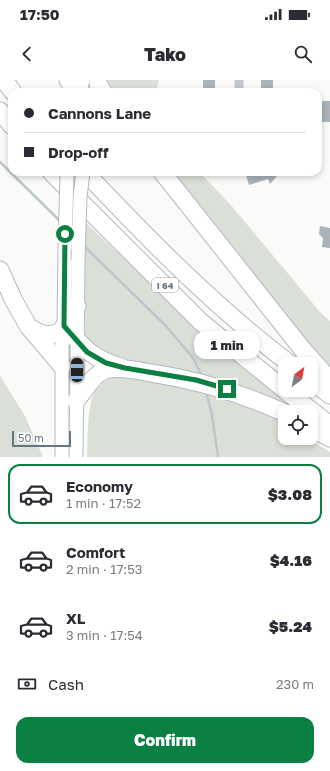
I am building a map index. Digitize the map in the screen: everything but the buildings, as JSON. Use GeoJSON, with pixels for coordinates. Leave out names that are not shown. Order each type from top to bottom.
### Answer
{"type":"FeatureCollection","features":[{"type":"Feature","properties":{"kind":"highway"},"geometry":{"type":"LineString","coordinates":[[0,111],[8,121]]}},
{"type":"Feature","properties":{"kind":"highway","name":"I 64"},"geometry":{"type":"LineString","coordinates":[[55,176],[202,322],[278,384]]}},
{"type":"Feature","properties":{"kind":"highway","name":"I 64"},"geometry":{"type":"LineString","coordinates":[[88,176],[133,224],[178,268],[229,315],[281,357]]}},
{"type":"Feature","properties":{"kind":"highway"},"geometry":{"type":"LineString","coordinates":[[165,176],[303,350],[330,380]]}},
{"type":"Feature","properties":{"kind":"highway"},"geometry":{"type":"LineString","coordinates":[[0,270],[13,299],[28,326],[62,366]]}},
{"type":"Feature","properties":{"kind":"highway"},"geometry":{"type":"LineString","coordinates":[[28,326],[38,333],[52,336],[59,333],[72,317],[77,306]]}},
{"type":"Feature","properties":{"kind":"highway"},"geometry":{"type":"LineString","coordinates":[[64,326],[87,352],[96,359],[125,368],[176,377],[227,389],[278,410]]}},
{"type":"Feature","properties":{"kind":"highway"},"geometry":{"type":"LineString","coordinates":[[76,401],[98,374],[108,369],[125,368]]}},
{"type":"Feature","properties":{"kind":"highway"},"geometry":{"type":"LineString","coordinates":[[318,386],[330,395]]}},
{"type":"Feature","properties":{"kind":"highway","name":"I 64"},"geometry":{"type":"LineString","coordinates":[[294,397],[330,426]]}},
{"type":"Feature","properties":{"kind":"highway"},"geometry":{"type":"LineString","coordinates":[[318,432],[330,438]]}},
{"type":"Feature","properties":{"kind":"main road"},"geometry":{"type":"LineString","coordinates":[[62,457],[62,339],[64,326],[67,176]]}},
{"type":"Feature","properties":{"kind":"main road"},"geometry":{"type":"LineString","coordinates":[[76,457],[78,260],[80,197],[83,176]]}},
{"type":"Feature","properties":{"kind":"shaded area"},"geometry":{"type":"Polygon","coordinates":[[[106,80],[159,80],[157,88],[108,88],[106,80]]]}},
{"type":"Feature","properties":{"kind":"shaded area"},"geometry":{"type":"Polygon","coordinates":[[[171,176],[203,176],[230,204],[320,312],[330,321],[330,367],[305,341],[171,176]]]}},
{"type":"Feature","properties":{"kind":"shaded area"},"geometry":{"type":"Polygon","coordinates":[[[85,222],[175,306],[278,393],[278,397],[282,397],[292,405],[278,406],[108,359],[85,339],[85,222]]]}},
{"type":"Feature","properties":{"kind":"shaded area"},"geometry":{"type":"Polygon","coordinates":[[[121,373],[184,385],[246,404],[278,420],[278,445],[318,445],[330,452],[330,457],[87,457],[89,413],[92,397],[100,385],[121,373]]]}},
{"type":"Feature","properties":{"kind":"shaded area"},"geometry":{"type":"Polygon","coordinates":[[[0,376],[25,416],[43,457],[0,457],[0,376]]]}},
{"type":"Feature","properties":{"kind":"waterway"},"geometry":{"type":"LineString","coordinates":[[0,162],[8,170]]}},
{"type":"Feature","properties":{"kind":"waterway"},"geometry":{"type":"LineString","coordinates":[[14,176],[61,222]]}},
{"type":"Feature","properties":{"kind":"waterway"},"geometry":{"type":"LineString","coordinates":[[84,246],[166,326],[193,358],[202,376]]}},
{"type":"Feature","properties":{"kind":"waterway"},"geometry":{"type":"LineString","coordinates":[[206,391],[212,415],[218,457]]}},
{"type":"Feature","properties":{"kind":"route"},"geometry":{"type":"LineString","coordinates":[[65,234],[64,326],[87,352],[96,359],[106,363],[125,368],[196,380],[227,389]]}}]}
